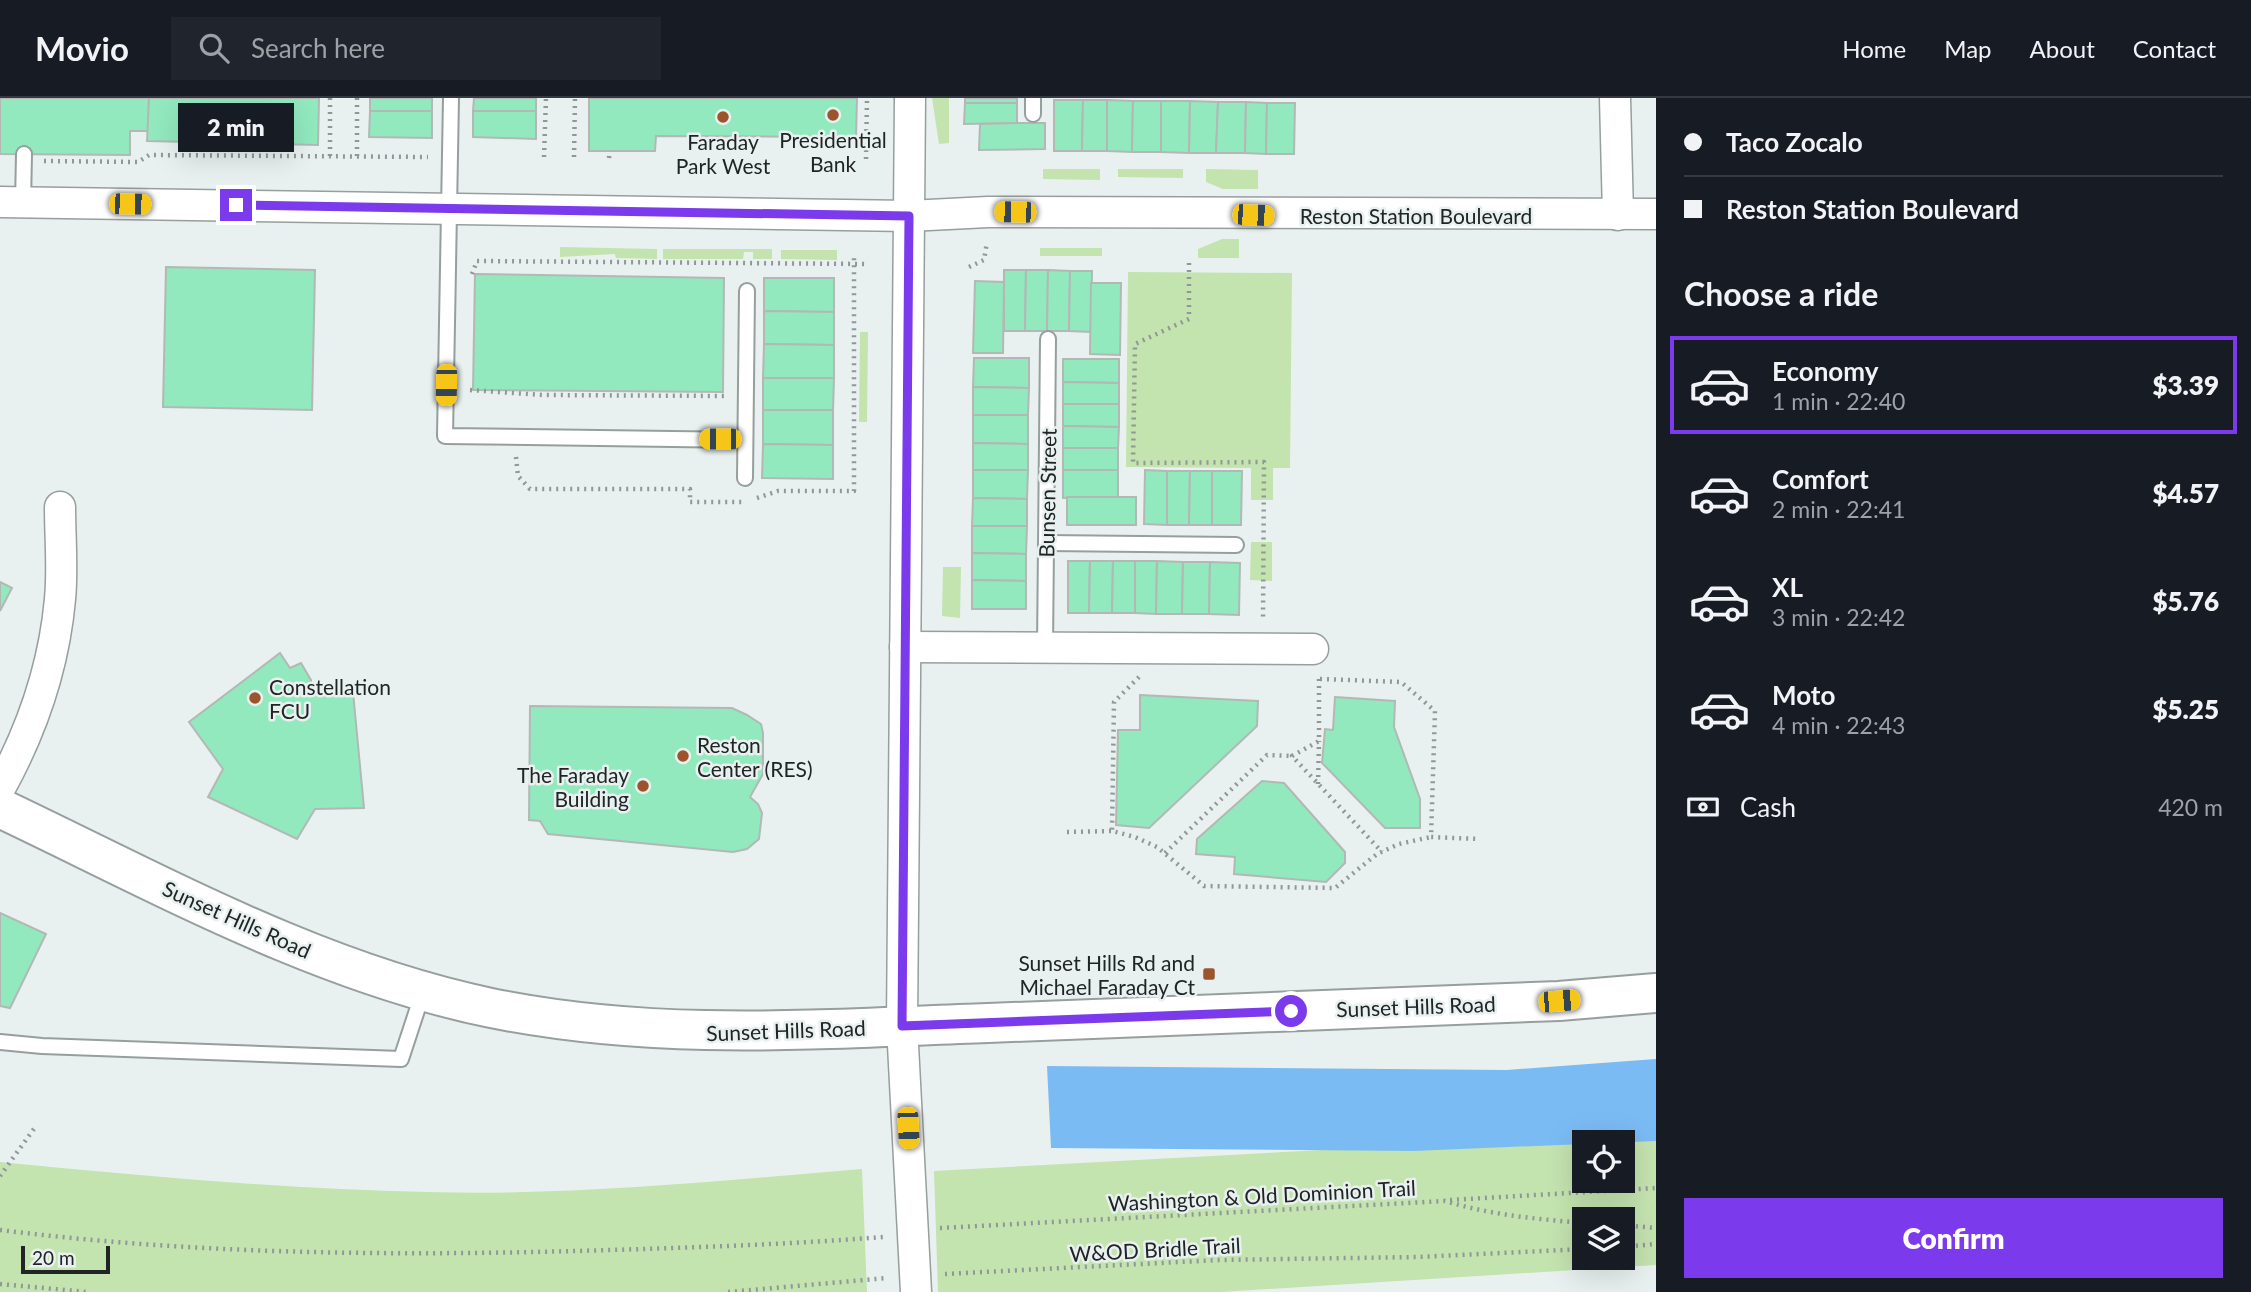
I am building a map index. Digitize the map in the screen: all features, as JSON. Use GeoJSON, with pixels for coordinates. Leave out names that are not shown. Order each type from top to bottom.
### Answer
{"type":"FeatureCollection","features":[{"type":"Feature","properties":{"kind":"main road","name":"Sunset Hills Road"},"geometry":{"type":"LineString","coordinates":[[0,808],[307,952],[424,990],[489,1007],[622,1028],[779,1032],[1559,1001],[1656,993]]}},
{"type":"Feature","properties":{"kind":"street"},"geometry":{"type":"LineString","coordinates":[[910,98],[902,1026],[916,1284]]}},
{"type":"Feature","properties":{"kind":"street"},"geometry":{"type":"LineString","coordinates":[[1615,98],[1618,215]]}},
{"type":"Feature","properties":{"kind":"street","name":"Reston Station Boulevard"},"geometry":{"type":"LineString","coordinates":[[11,202],[909,216],[988,212],[1656,214]]}},
{"type":"Feature","properties":{"kind":"street"},"geometry":{"type":"LineString","coordinates":[[0,788],[36,711],[52,655],[60,598],[60,507]]}},
{"type":"Feature","properties":{"kind":"street"},"geometry":{"type":"LineString","coordinates":[[905,647],[1313,649]]}},
{"type":"Feature","properties":{"kind":"lane"},"geometry":{"type":"LineString","coordinates":[[451,98],[445,436],[745,440]]}},
{"type":"Feature","properties":{"kind":"lane"},"geometry":{"type":"LineString","coordinates":[[1033,98],[1033,114]]}},
{"type":"Feature","properties":{"kind":"lane"},"geometry":{"type":"LineString","coordinates":[[11,202],[24,155]]}},
{"type":"Feature","properties":{"kind":"lane"},"geometry":{"type":"LineString","coordinates":[[746,478],[747,291]]}},
{"type":"Feature","properties":{"kind":"lane","name":"Bunsen Street"},"geometry":{"type":"LineString","coordinates":[[1045,648],[1048,339]]}},
{"type":"Feature","properties":{"kind":"lane"},"geometry":{"type":"LineString","coordinates":[[1047,543],[1236,545]]}},
{"type":"Feature","properties":{"kind":"lane"},"geometry":{"type":"LineString","coordinates":[[0,1042],[43,1046],[401,1059],[424,990]]}},
{"type":"Feature","properties":{"kind":"path"},"geometry":{"type":"LineString","coordinates":[[330,98],[330,156]]}},
{"type":"Feature","properties":{"kind":"path"},"geometry":{"type":"LineString","coordinates":[[357,98],[357,156]]}},
{"type":"Feature","properties":{"kind":"path"},"geometry":{"type":"LineString","coordinates":[[544,157],[546,98]]}},
{"type":"Feature","properties":{"kind":"path"},"geometry":{"type":"LineString","coordinates":[[574,157],[575,98]]}},
{"type":"Feature","properties":{"kind":"path"},"geometry":{"type":"LineString","coordinates":[[866,159],[867,98]]}},
{"type":"Feature","properties":{"kind":"path"},"geometry":{"type":"LineString","coordinates":[[609,158],[610,151]]}},
{"type":"Feature","properties":{"kind":"path"},"geometry":{"type":"LineString","coordinates":[[43,161],[138,162],[149,155],[430,157]]}},
{"type":"Feature","properties":{"kind":"path"},"geometry":{"type":"LineString","coordinates":[[969,267],[984,260],[987,241]]}},
{"type":"Feature","properties":{"kind":"path"},"geometry":{"type":"LineString","coordinates":[[469,280],[477,261],[865,264]]}},
{"type":"Feature","properties":{"kind":"path"},"geometry":{"type":"LineString","coordinates":[[1189,263],[1189,319],[1135,344],[1133,463],[1264,462],[1263,626]]}},
{"type":"Feature","properties":{"kind":"path"},"geometry":{"type":"LineString","coordinates":[[469,380],[470,392],[542,395],[727,396],[727,383]]}},
{"type":"Feature","properties":{"kind":"path"},"geometry":{"type":"LineString","coordinates":[[1112,831],[1114,702],[1144,672]]}},
{"type":"Feature","properties":{"kind":"path"},"geometry":{"type":"LineString","coordinates":[[1305,678],[1401,682],[1435,711],[1431,837]]}},
{"type":"Feature","properties":{"kind":"path"},"geometry":{"type":"LineString","coordinates":[[1318,784],[1319,679]]}},
{"type":"Feature","properties":{"kind":"path"},"geometry":{"type":"LineString","coordinates":[[1165,853],[1267,755],[1292,755],[1319,741]]}},
{"type":"Feature","properties":{"kind":"path"},"geometry":{"type":"LineString","coordinates":[[1292,755],[1382,852]]}},
{"type":"Feature","properties":{"kind":"path"},"geometry":{"type":"LineString","coordinates":[[1067,832],[1112,831],[1135,837],[1165,853],[1204,886],[1335,888],[1382,852],[1399,844],[1431,837],[1479,839]]}},
{"type":"Feature","properties":{"kind":"path"},"geometry":{"type":"LineString","coordinates":[[0,1176],[36,1126]]}},
{"type":"Feature","properties":{"kind":"path"},"geometry":{"type":"LineString","coordinates":[[1445,1201],[1656,1188]]}},
{"type":"Feature","properties":{"kind":"path","name":"Washington & Old Dominion Trail"},"geometry":{"type":"LineString","coordinates":[[940,1228],[1445,1201],[1480,1212],[1572,1222]]}},
{"type":"Feature","properties":{"kind":"path"},"geometry":{"type":"LineString","coordinates":[[1635,1226],[1656,1228]]}},
{"type":"Feature","properties":{"kind":"path"},"geometry":{"type":"LineString","coordinates":[[0,1230],[163,1244],[345,1254],[774,1246],[889,1237]]}},
{"type":"Feature","properties":{"kind":"path"},"geometry":{"type":"LineString","coordinates":[[1635,1246],[1656,1244]]}},
{"type":"Feature","properties":{"kind":"path","name":"W&OD Bridle Trail"},"geometry":{"type":"LineString","coordinates":[[728,1292],[916,1284],[1219,1260],[1418,1257],[1572,1250]]}},
{"type":"Feature","properties":{"kind":"path"},"geometry":{"type":"LineString","coordinates":[[0,1283],[87,1292]]}},
{"type":"Feature","properties":{"kind":"green space"},"geometry":{"type":"Polygon","coordinates":[[[932,98],[949,98],[949,143],[939,144],[932,98]]]}},
{"type":"Feature","properties":{"kind":"green space"},"geometry":{"type":"Polygon","coordinates":[[[1043,169],[1100,169],[1100,180],[1043,179],[1043,169]]]}},
{"type":"Feature","properties":{"kind":"green space"},"geometry":{"type":"Polygon","coordinates":[[[1118,169],[1183,169],[1183,178],[1118,177],[1118,169]]]}},
{"type":"Feature","properties":{"kind":"green space"},"geometry":{"type":"Polygon","coordinates":[[[1206,169],[1258,170],[1258,189],[1223,189],[1206,182],[1206,169]]]}},
{"type":"Feature","properties":{"kind":"green space"},"geometry":{"type":"Polygon","coordinates":[[[1222,239],[1239,239],[1239,258],[1198,258],[1198,249],[1222,239]]]}},
{"type":"Feature","properties":{"kind":"green space"},"geometry":{"type":"Polygon","coordinates":[[[560,247],[657,249],[657,259],[616,258],[615,254],[560,257],[560,247]]]}},
{"type":"Feature","properties":{"kind":"green space"},"geometry":{"type":"Polygon","coordinates":[[[1040,248],[1102,248],[1102,256],[1040,256],[1040,248]]]}},
{"type":"Feature","properties":{"kind":"green space"},"geometry":{"type":"Polygon","coordinates":[[[663,249],[772,249],[772,259],[753,259],[753,252],[744,252],[743,259],[663,259],[663,249]]]}},
{"type":"Feature","properties":{"kind":"green space"},"geometry":{"type":"Polygon","coordinates":[[[781,250],[837,250],[837,260],[781,259],[781,250]]]}},
{"type":"Feature","properties":{"kind":"green space"},"geometry":{"type":"Polygon","coordinates":[[[1128,272],[1292,273],[1290,468],[1273,468],[1273,500],[1251,500],[1251,468],[1126,467],[1128,272]]]}},
{"type":"Feature","properties":{"kind":"green space"},"geometry":{"type":"Polygon","coordinates":[[[860,332],[868,332],[867,422],[859,422],[860,332]]]}},
{"type":"Feature","properties":{"kind":"green space"},"geometry":{"type":"Polygon","coordinates":[[[1251,542],[1272,542],[1272,581],[1250,580],[1251,542]]]}},
{"type":"Feature","properties":{"kind":"green space"},"geometry":{"type":"Polygon","coordinates":[[[943,567],[961,567],[960,618],[942,616],[943,567]]]}},
{"type":"Feature","properties":{"kind":"green space"},"geometry":{"type":"Polygon","coordinates":[[[1656,1132],[1656,1265],[1635,1266],[1635,1207],[1572,1207],[1572,1270],[1575,1270],[1220,1292],[938,1292],[934,1171],[1572,1137],[1572,1193],[1635,1193],[1635,1133],[1656,1132]]]}},
{"type":"Feature","properties":{"kind":"green space"},"geometry":{"type":"Polygon","coordinates":[[[0,1162],[267,1185],[482,1193],[645,1186],[862,1169],[867,1292],[0,1292],[0,1162]]]}},
{"type":"Feature","properties":{"kind":"water"},"geometry":{"type":"Polygon","coordinates":[[[1656,1059],[1656,1141],[1635,1142],[1635,1130],[1572,1130],[1572,1144],[1413,1151],[1051,1148],[1047,1066],[1507,1070],[1656,1059]]]}},
{"type":"Feature","properties":{"kind":"building"},"geometry":{"type":"Polygon","coordinates":[[[0,98],[149,98],[148,131],[130,131],[130,155],[0,154],[0,98]]]}},
{"type":"Feature","properties":{"kind":"building"},"geometry":{"type":"Polygon","coordinates":[[[149,98],[319,98],[318,145],[147,141],[149,98]]]}},
{"type":"Feature","properties":{"kind":"building"},"geometry":{"type":"Polygon","coordinates":[[[370,98],[432,98],[432,111],[370,111],[370,98]]]}},
{"type":"Feature","properties":{"kind":"building"},"geometry":{"type":"Polygon","coordinates":[[[474,98],[536,98],[536,111],[473,111],[474,98]]]}},
{"type":"Feature","properties":{"kind":"building","name":"Faraday Park West"},"geometry":{"type":"Polygon","coordinates":[[[589,98],[857,98],[856,137],[656,136],[655,151],[589,151],[589,98]]]}},
{"type":"Feature","properties":{"kind":"building"},"geometry":{"type":"Polygon","coordinates":[[[965,98],[1017,98],[1017,103],[965,103],[965,98]]]}},
{"type":"Feature","properties":{"kind":"building"},"geometry":{"type":"Polygon","coordinates":[[[1054,100],[1083,100],[1082,151],[1054,151],[1054,100]]]}},
{"type":"Feature","properties":{"kind":"building"},"geometry":{"type":"Polygon","coordinates":[[[1083,100],[1107,100],[1107,151],[1082,151],[1083,100]]]}},
{"type":"Feature","properties":{"kind":"building"},"geometry":{"type":"Polygon","coordinates":[[[1107,100],[1133,101],[1132,152],[1107,151],[1107,100]]]}},
{"type":"Feature","properties":{"kind":"building"},"geometry":{"type":"Polygon","coordinates":[[[1133,101],[1161,101],[1161,152],[1132,152],[1133,101]]]}},
{"type":"Feature","properties":{"kind":"building"},"geometry":{"type":"Polygon","coordinates":[[[1161,101],[1190,101],[1189,153],[1161,152],[1161,101]]]}},
{"type":"Feature","properties":{"kind":"building"},"geometry":{"type":"Polygon","coordinates":[[[1190,101],[1218,102],[1216,153],[1189,153],[1190,101]]]}},
{"type":"Feature","properties":{"kind":"building"},"geometry":{"type":"Polygon","coordinates":[[[1218,102],[1246,102],[1245,153],[1216,153],[1218,102]]]}},
{"type":"Feature","properties":{"kind":"building"},"geometry":{"type":"Polygon","coordinates":[[[1246,102],[1267,103],[1266,154],[1245,153],[1246,102]]]}},
{"type":"Feature","properties":{"kind":"building"},"geometry":{"type":"Polygon","coordinates":[[[965,103],[1017,103],[1017,123],[964,124],[965,103]]]}},
{"type":"Feature","properties":{"kind":"building"},"geometry":{"type":"Polygon","coordinates":[[[1267,103],[1295,103],[1294,154],[1266,154],[1267,103]]]}},
{"type":"Feature","properties":{"kind":"building"},"geometry":{"type":"Polygon","coordinates":[[[370,111],[432,111],[432,138],[369,137],[370,111]]]}},
{"type":"Feature","properties":{"kind":"building"},"geometry":{"type":"Polygon","coordinates":[[[473,111],[536,111],[536,139],[473,137],[473,111]]]}},
{"type":"Feature","properties":{"kind":"building"},"geometry":{"type":"Polygon","coordinates":[[[1045,123],[1045,149],[979,150],[980,124],[1045,123]]]}},
{"type":"Feature","properties":{"kind":"building"},"geometry":{"type":"Polygon","coordinates":[[[166,267],[315,270],[312,410],[163,407],[166,267]]]}},
{"type":"Feature","properties":{"kind":"building"},"geometry":{"type":"Polygon","coordinates":[[[1004,270],[1026,270],[1025,331],[1004,331],[1004,270]]]}},
{"type":"Feature","properties":{"kind":"building"},"geometry":{"type":"Polygon","coordinates":[[[1026,270],[1048,270],[1047,331],[1025,331],[1026,270]]]}},
{"type":"Feature","properties":{"kind":"building"},"geometry":{"type":"Polygon","coordinates":[[[1048,270],[1070,271],[1069,331],[1047,331],[1048,270]]]}},
{"type":"Feature","properties":{"kind":"building"},"geometry":{"type":"Polygon","coordinates":[[[1070,271],[1092,271],[1091,332],[1069,331],[1070,271]]]}},
{"type":"Feature","properties":{"kind":"building"},"geometry":{"type":"Polygon","coordinates":[[[475,274],[724,278],[723,392],[473,390],[475,274]]]}},
{"type":"Feature","properties":{"kind":"building"},"geometry":{"type":"Polygon","coordinates":[[[764,278],[834,278],[834,312],[764,311],[764,278]]]}},
{"type":"Feature","properties":{"kind":"building"},"geometry":{"type":"Polygon","coordinates":[[[975,281],[1004,282],[1003,353],[973,353],[975,281]]]}},
{"type":"Feature","properties":{"kind":"building"},"geometry":{"type":"Polygon","coordinates":[[[1091,283],[1121,283],[1120,355],[1090,354],[1091,283]]]}},
{"type":"Feature","properties":{"kind":"building"},"geometry":{"type":"Polygon","coordinates":[[[764,311],[834,312],[834,345],[764,344],[764,311]]]}},
{"type":"Feature","properties":{"kind":"building"},"geometry":{"type":"Polygon","coordinates":[[[764,344],[834,345],[834,378],[763,378],[764,344]]]}},
{"type":"Feature","properties":{"kind":"building"},"geometry":{"type":"Polygon","coordinates":[[[974,358],[1029,358],[1029,388],[973,387],[974,358]]]}},
{"type":"Feature","properties":{"kind":"building"},"geometry":{"type":"Polygon","coordinates":[[[1063,359],[1119,359],[1119,383],[1063,382],[1063,359]]]}},
{"type":"Feature","properties":{"kind":"building"},"geometry":{"type":"Polygon","coordinates":[[[763,378],[834,378],[833,410],[763,410],[763,378]]]}},
{"type":"Feature","properties":{"kind":"building"},"geometry":{"type":"Polygon","coordinates":[[[1063,382],[1119,383],[1119,404],[1063,404],[1063,382]]]}},
{"type":"Feature","properties":{"kind":"building"},"geometry":{"type":"Polygon","coordinates":[[[973,387],[1029,388],[1028,415],[973,415],[973,387]]]}},
{"type":"Feature","properties":{"kind":"building"},"geometry":{"type":"Polygon","coordinates":[[[1063,404],[1119,404],[1119,427],[1063,426],[1063,404]]]}},
{"type":"Feature","properties":{"kind":"building"},"geometry":{"type":"Polygon","coordinates":[[[763,410],[833,410],[833,445],[763,444],[763,410]]]}},
{"type":"Feature","properties":{"kind":"building"},"geometry":{"type":"Polygon","coordinates":[[[973,415],[1028,415],[1028,444],[973,443],[973,415]]]}},
{"type":"Feature","properties":{"kind":"building"},"geometry":{"type":"Polygon","coordinates":[[[1063,426],[1119,427],[1118,448],[1063,448],[1063,426]]]}},
{"type":"Feature","properties":{"kind":"building"},"geometry":{"type":"Polygon","coordinates":[[[973,443],[1028,444],[1028,470],[973,470],[973,443]]]}},
{"type":"Feature","properties":{"kind":"building"},"geometry":{"type":"Polygon","coordinates":[[[763,444],[833,445],[833,479],[762,478],[763,444]]]}},
{"type":"Feature","properties":{"kind":"building"},"geometry":{"type":"Polygon","coordinates":[[[1063,448],[1118,448],[1118,470],[1063,470],[1063,448]]]}},
{"type":"Feature","properties":{"kind":"building"},"geometry":{"type":"Polygon","coordinates":[[[973,470],[1028,470],[1027,499],[973,498],[973,470]]]}},
{"type":"Feature","properties":{"kind":"building"},"geometry":{"type":"Polygon","coordinates":[[[1063,470],[1118,470],[1118,497],[1063,498],[1063,470]]]}},
{"type":"Feature","properties":{"kind":"building"},"geometry":{"type":"Polygon","coordinates":[[[1145,470],[1167,471],[1167,525],[1144,524],[1145,470]]]}},
{"type":"Feature","properties":{"kind":"building"},"geometry":{"type":"Polygon","coordinates":[[[1167,471],[1190,471],[1189,525],[1167,525],[1167,471]]]}},
{"type":"Feature","properties":{"kind":"building"},"geometry":{"type":"Polygon","coordinates":[[[1190,471],[1212,471],[1212,525],[1189,525],[1190,471]]]}},
{"type":"Feature","properties":{"kind":"building"},"geometry":{"type":"Polygon","coordinates":[[[1212,471],[1242,471],[1241,525],[1212,525],[1212,471]]]}},
{"type":"Feature","properties":{"kind":"building"},"geometry":{"type":"Polygon","coordinates":[[[1067,497],[1136,497],[1136,525],[1067,525],[1067,497]]]}},
{"type":"Feature","properties":{"kind":"building"},"geometry":{"type":"Polygon","coordinates":[[[973,498],[1027,499],[1027,526],[972,526],[973,498]]]}},
{"type":"Feature","properties":{"kind":"building"},"geometry":{"type":"Polygon","coordinates":[[[972,526],[1027,526],[1026,554],[972,553],[972,526]]]}},
{"type":"Feature","properties":{"kind":"building"},"geometry":{"type":"Polygon","coordinates":[[[972,553],[1026,554],[1026,581],[972,580],[972,553]]]}},
{"type":"Feature","properties":{"kind":"building"},"geometry":{"type":"Polygon","coordinates":[[[1068,561],[1090,561],[1089,613],[1068,613],[1068,561]]]}},
{"type":"Feature","properties":{"kind":"building"},"geometry":{"type":"Polygon","coordinates":[[[1090,561],[1113,561],[1112,613],[1089,613],[1090,561]]]}},
{"type":"Feature","properties":{"kind":"building"},"geometry":{"type":"Polygon","coordinates":[[[1113,561],[1135,561],[1135,613],[1112,613],[1113,561]]]}},
{"type":"Feature","properties":{"kind":"building"},"geometry":{"type":"Polygon","coordinates":[[[1135,561],[1157,561],[1156,614],[1135,613],[1135,561]]]}},
{"type":"Feature","properties":{"kind":"building"},"geometry":{"type":"Polygon","coordinates":[[[1157,561],[1183,562],[1182,614],[1156,614],[1157,561]]]}},
{"type":"Feature","properties":{"kind":"building"},"geometry":{"type":"Polygon","coordinates":[[[1183,562],[1210,562],[1209,614],[1182,614],[1183,562]]]}},
{"type":"Feature","properties":{"kind":"building"},"geometry":{"type":"Polygon","coordinates":[[[1210,562],[1240,563],[1239,615],[1209,614],[1210,562]]]}},
{"type":"Feature","properties":{"kind":"building"},"geometry":{"type":"Polygon","coordinates":[[[972,580],[1026,581],[1026,609],[972,609],[972,580]]]}},
{"type":"Feature","properties":{"kind":"building"},"geometry":{"type":"Polygon","coordinates":[[[0,582],[12,588],[0,611],[0,582]]]}},
{"type":"Feature","properties":{"kind":"building"},"geometry":{"type":"Polygon","coordinates":[[[280,653],[290,668],[301,663],[311,680],[311,695],[353,692],[364,808],[315,809],[297,839],[208,797],[223,769],[189,722],[280,653]]]}},
{"type":"Feature","properties":{"kind":"building"},"geometry":{"type":"Polygon","coordinates":[[[1140,695],[1258,701],[1257,726],[1149,828],[1116,825],[1118,730],[1140,730],[1140,695]]]}},
{"type":"Feature","properties":{"kind":"building"},"geometry":{"type":"Polygon","coordinates":[[[1335,697],[1395,701],[1394,727],[1420,799],[1420,828],[1385,828],[1322,763],[1325,729],[1333,730],[1335,697]]]}},
{"type":"Feature","properties":{"kind":"building","name":"The Faraday Building"},"geometry":{"type":"Polygon","coordinates":[[[530,706],[732,708],[747,715],[761,724],[763,733],[763,774],[750,797],[758,804],[762,813],[759,839],[747,849],[733,852],[548,834],[540,821],[529,820],[530,706]]]}},
{"type":"Feature","properties":{"kind":"building"},"geometry":{"type":"Polygon","coordinates":[[[1262,781],[1284,783],[1345,852],[1345,863],[1326,882],[1234,874],[1235,857],[1196,854],[1197,839],[1262,781]]]}},
{"type":"Feature","properties":{"kind":"building"},"geometry":{"type":"Polygon","coordinates":[[[0,913],[46,934],[10,1008],[0,1006],[0,913]]]}},
{"type":"Feature","properties":{"kind":"place","name":"Presidential Bank"},"geometry":{"type":"Point","coordinates":[833,115]}},
{"type":"Feature","properties":{"kind":"place","name":"Faraday Park West"},"geometry":{"type":"Point","coordinates":[723,117]}},
{"type":"Feature","properties":{"kind":"place","name":"Constellation FCU"},"geometry":{"type":"Point","coordinates":[255,698]}},
{"type":"Feature","properties":{"kind":"place","name":"Reston Center (RES)"},"geometry":{"type":"Point","coordinates":[683,756]}},
{"type":"Feature","properties":{"kind":"place","name":"The Faraday Building"},"geometry":{"type":"Point","coordinates":[643,786]}},
{"type":"Feature","properties":{"kind":"place","name":"Sunset Hills Rd and Michael Faraday Ct"},"geometry":{"type":"Point","coordinates":[1209,974]}},
{"type":"Feature","properties":{"kind":"route"},"geometry":{"type":"LineString","coordinates":[[236,205],[909,216],[902,1026],[1291,1011]]}}]}
